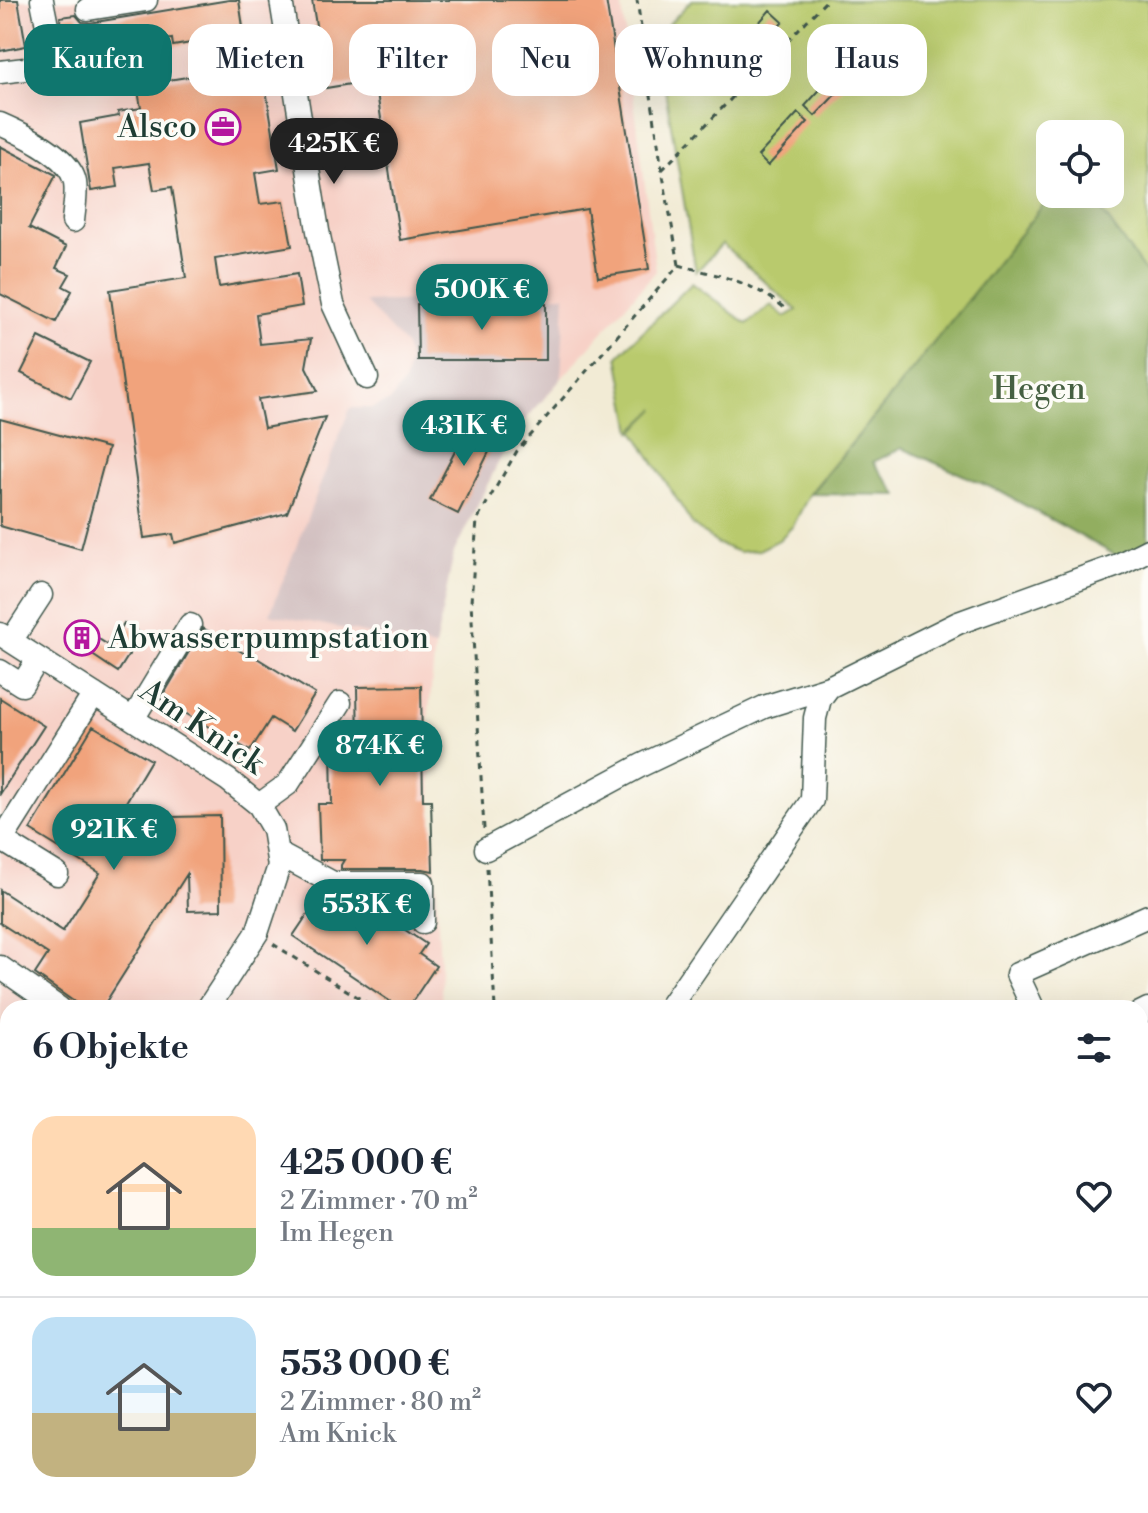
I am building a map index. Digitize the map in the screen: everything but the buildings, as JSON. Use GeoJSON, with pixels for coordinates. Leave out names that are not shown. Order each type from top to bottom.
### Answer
{"type":"FeatureCollection","features":[{"type":"Feature","properties":{"kind":"street"},"geometry":{"type":"LineString","coordinates":[[0,72],[42,67],[48,60],[50,50],[42,0]]}},
{"type":"Feature","properties":{"kind":"street"},"geometry":{"type":"LineString","coordinates":[[88,9],[146,0]]}},
{"type":"Feature","properties":{"kind":"street"},"geometry":{"type":"LineString","coordinates":[[281,0],[318,231],[333,304],[367,378]]}},
{"type":"Feature","properties":{"kind":"street"},"geometry":{"type":"LineString","coordinates":[[0,124],[42,146],[69,166],[75,183],[73,221]]}},
{"type":"Feature","properties":{"kind":"street"},"geometry":{"type":"LineString","coordinates":[[486,849],[642,765],[764,707],[829,687],[958,623],[1118,565],[1148,550]]}},
{"type":"Feature","properties":{"kind":"street"},"geometry":{"type":"LineString","coordinates":[[6,638],[41,595]]}},
{"type":"Feature","properties":{"kind":"street"},"geometry":{"type":"LineString","coordinates":[[133,719],[190,625]]}},
{"type":"Feature","properties":{"kind":"street","name":"Am Knick"},"geometry":{"type":"LineString","coordinates":[[6,638],[228,780],[259,805],[273,829],[279,866],[257,933],[213,1000]]}},
{"type":"Feature","properties":{"kind":"street"},"geometry":{"type":"LineString","coordinates":[[0,671],[22,685],[38,659]]}},
{"type":"Feature","properties":{"kind":"street"},"geometry":{"type":"LineString","coordinates":[[674,1000],[812,800],[815,718],[820,699],[829,687]]}},
{"type":"Feature","properties":{"kind":"street"},"geometry":{"type":"LineString","coordinates":[[57,874],[2,840],[94,694]]}},
{"type":"Feature","properties":{"kind":"street"},"geometry":{"type":"LineString","coordinates":[[259,805],[288,784],[340,703]]}},
{"type":"Feature","properties":{"kind":"street"},"geometry":{"type":"LineString","coordinates":[[277,853],[333,883],[423,883],[423,922]]}},
{"type":"Feature","properties":{"kind":"street"},"geometry":{"type":"LineString","coordinates":[[1029,1000],[1017,974],[1148,916]]}},
{"type":"Feature","properties":{"kind":"street"},"geometry":{"type":"LineString","coordinates":[[0,967],[47,1000]]}},
{"type":"Feature","properties":{"kind":"path"},"geometry":{"type":"LineString","coordinates":[[637,0],[679,265]]}},
{"type":"Feature","properties":{"kind":"path"},"geometry":{"type":"LineString","coordinates":[[662,170],[827,0]]}},
{"type":"Feature","properties":{"kind":"path"},"geometry":{"type":"LineString","coordinates":[[679,265],[750,285],[788,311]]}},
{"type":"Feature","properties":{"kind":"path"},"geometry":{"type":"LineString","coordinates":[[495,1000],[471,602],[477,520],[517,451],[679,265]]}},
{"type":"Feature","properties":{"kind":"path"},"geometry":{"type":"LineString","coordinates":[[257,933],[362,1000]]}},
{"type":"Feature","properties":{"kind":"shaded area"},"geometry":{"type":"Polygon","coordinates":[[[0,0],[621,0],[624,24],[615,24],[615,96],[633,96],[656,271],[512,435],[454,552],[435,647],[428,721],[442,1000],[0,1000],[0,0]]]}},
{"type":"Feature","properties":{"kind":"shaded area"},"geometry":{"type":"Polygon","coordinates":[[[565,295],[561,379],[512,435],[454,552],[435,647],[270,614],[350,408],[372,408],[390,401],[405,381],[409,361],[405,345],[365,302],[565,295]]]}},
{"type":"Feature","properties":{"kind":"green space"},"geometry":{"type":"Polygon","coordinates":[[[692,0],[1148,0],[1148,276],[1100,208],[1124,208],[1124,120],[1036,120],[1036,208],[1041,208],[810,493],[793,526],[779,540],[759,550],[739,552],[718,544],[693,525],[634,431],[656,409],[632,431],[618,356],[692,283],[747,324],[771,305],[785,317],[797,310],[722,244],[696,272],[666,96],[791,96],[791,24],[669,24],[692,0]]]}},
{"type":"Feature","properties":{"kind":"green space","name":"Hegen"},"geometry":{"type":"Polygon","coordinates":[[[1041,208],[1100,208],[1148,276],[1148,551],[1126,561],[999,491],[902,448],[873,462],[898,495],[810,494],[1041,208]]]}},
{"type":"Feature","properties":{"kind":"place","name":"Alsco"},"geometry":{"type":"Point","coordinates":[223,127]}},
{"type":"Feature","properties":{"kind":"place","name":"Abwasserpumpstation"},"geometry":{"type":"Point","coordinates":[82,638]}}]}
